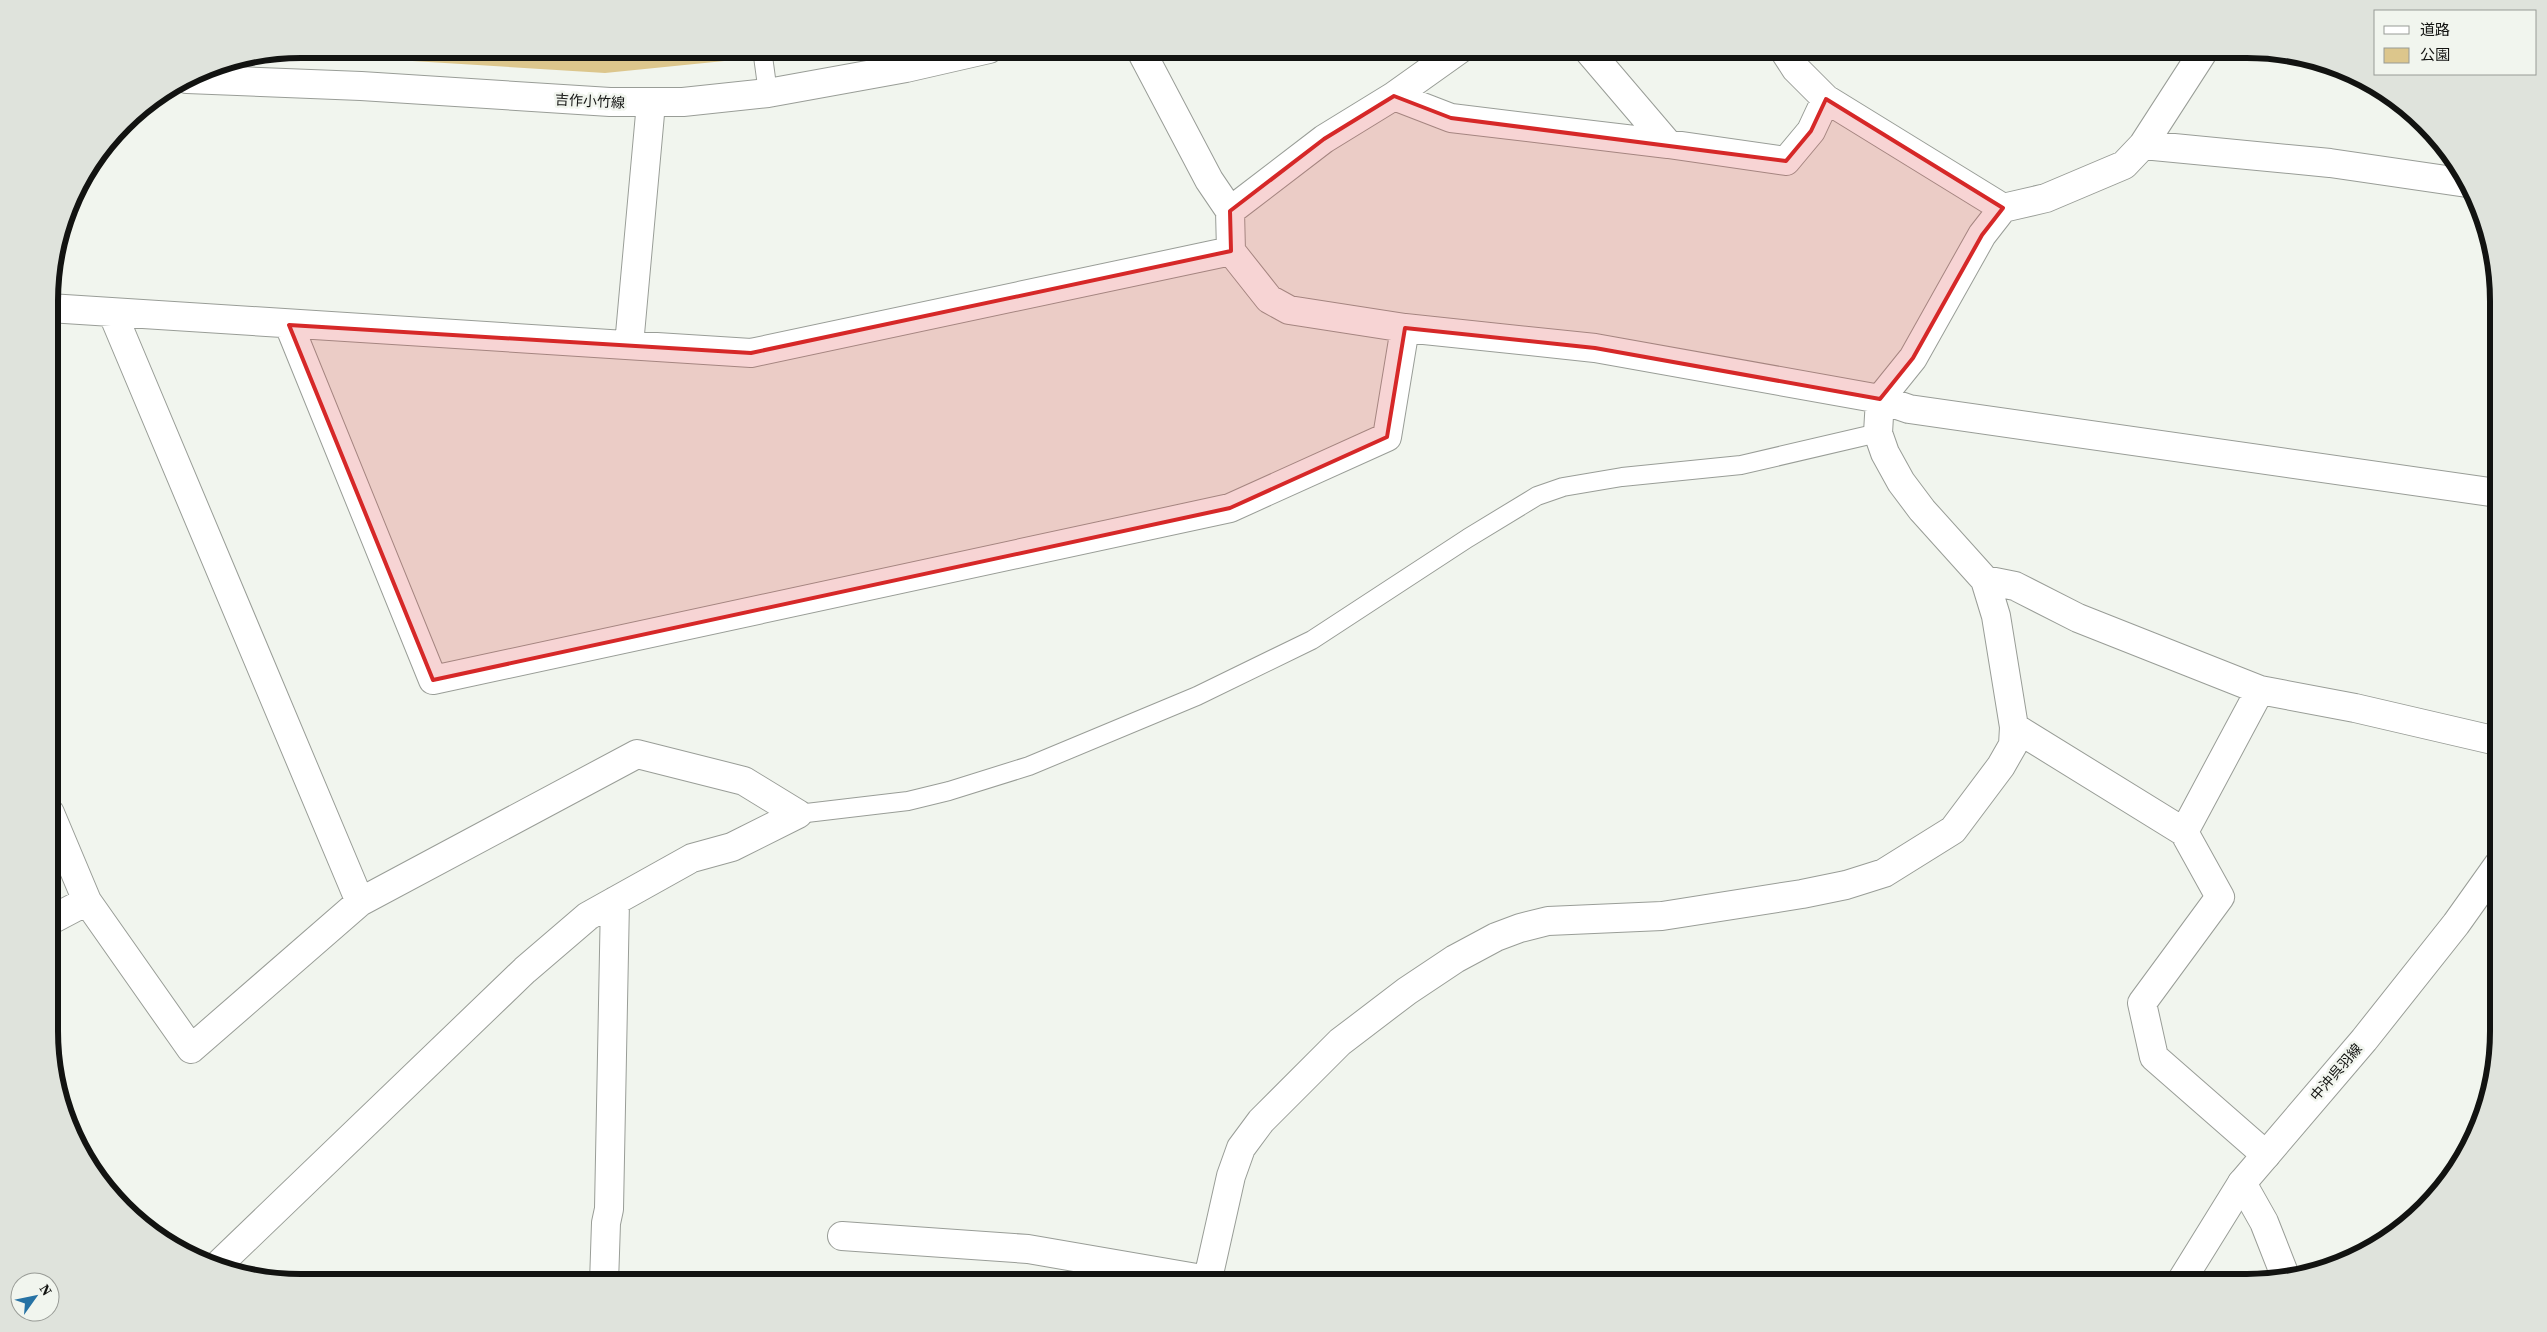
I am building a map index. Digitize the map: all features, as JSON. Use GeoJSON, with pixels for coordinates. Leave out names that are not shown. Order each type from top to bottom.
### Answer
{"type":"FeatureCollection","features":[{"type":"Feature","properties":{"kind":"street","name":"吉作小竹線"},"geometry":{"type":"LineString","coordinates":[[200,80],[361,86],[651,103],[768,93],[906,68],[950,58]]}},
{"type":"Feature","properties":{"kind":"street"},"geometry":{"type":"LineString","coordinates":[[1145,58],[1208,180],[1230,211],[1231,251],[1269,300],[1289,310],[1405,328],[1595,348],[1880,399],[1910,409],[2490,492]]}},
{"type":"Feature","properties":{"kind":"street"},"geometry":{"type":"LineString","coordinates":[[1230,211],[1324,139],[1394,96],[1447,58]]}},
{"type":"Feature","properties":{"kind":"street"},"geometry":{"type":"LineString","coordinates":[[1595,58],[1668,144]]}},
{"type":"Feature","properties":{"kind":"street"},"geometry":{"type":"LineString","coordinates":[[1789,58],[1796,69],[1826,99],[2003,208]]}},
{"type":"Feature","properties":{"kind":"street"},"geometry":{"type":"LineString","coordinates":[[1209,1274],[1231,1176],[1241,1148],[1261,1121],[1340,1042],[1407,991],[1455,959],[1496,937],[1520,928],[1548,921],[1626,919],[1671,914],[1802,894],[1846,885],[1884,873],[1953,830],[2001,766],[2013,745],[2014,727],[1996,616],[1985,580],[1922,510],[1901,482],[1878,433],[1880,399],[1913,358],[1982,235],[2003,208],[2046,198],[2124,165],[2143,146],[2199,58]]}},
{"type":"Feature","properties":{"kind":"street"},"geometry":{"type":"LineString","coordinates":[[1394,96],[1451,118],[1668,144],[1786,161],[1811,131],[1826,99]]}},
{"type":"Feature","properties":{"kind":"street"},"geometry":{"type":"LineString","coordinates":[[629,345],[651,103]]}},
{"type":"Feature","properties":{"kind":"street"},"geometry":{"type":"LineString","coordinates":[[2143,146],[2330,163],[2458,182]]}},
{"type":"Feature","properties":{"kind":"street"},"geometry":{"type":"LineString","coordinates":[[58,309],[289,325],[751,353],[1231,251]]}},
{"type":"Feature","properties":{"kind":"street"},"geometry":{"type":"LineString","coordinates":[[112,312],[360,902]]}},
{"type":"Feature","properties":{"kind":"street"},"geometry":{"type":"LineString","coordinates":[[289,325],[433,680],[1230,508],[1387,437],[1405,328]]}},
{"type":"Feature","properties":{"kind":"street"},"geometry":{"type":"LineString","coordinates":[[1985,580],[2015,586],[2078,618],[2260,690],[2355,708],[2490,739]]}},
{"type":"Feature","properties":{"kind":"street"},"geometry":{"type":"LineString","coordinates":[[2184,832],[2260,690]]}},
{"type":"Feature","properties":{"kind":"street"},"geometry":{"type":"LineString","coordinates":[[2014,727],[2184,832],[2220,897],[2142,1003],[2154,1057],[2266,1155]]}},
{"type":"Feature","properties":{"kind":"street"},"geometry":{"type":"LineString","coordinates":[[58,832],[87,901],[191,1049],[360,902],[637,754],[744,781],[798,814]]}},
{"type":"Feature","properties":{"kind":"street"},"geometry":{"type":"LineString","coordinates":[[222,1261],[524,970],[588,916],[692,858],[732,847],[798,814]]}},
{"type":"Feature","properties":{"kind":"street","name":"中沖呉羽線"},"geometry":{"type":"LineString","coordinates":[[2186,1274],[2242,1183],[2370,1032],[2456,924],[2490,876]]}},
{"type":"Feature","properties":{"kind":"street"},"geometry":{"type":"LineString","coordinates":[[58,916],[87,901]]}},
{"type":"Feature","properties":{"kind":"street"},"geometry":{"type":"LineString","coordinates":[[604,1274],[606,1223],[609,1209],[615,901]]}},
{"type":"Feature","properties":{"kind":"street"},"geometry":{"type":"LineString","coordinates":[[2242,1183],[2264,1222],[2283,1271]]}},
{"type":"Feature","properties":{"kind":"street"},"geometry":{"type":"LineString","coordinates":[[842,1236],[1028,1249],[1164,1274]]}},
{"type":"Feature","properties":{"kind":"lane"},"geometry":{"type":"LineString","coordinates":[[763,58],[768,93]]}},
{"type":"Feature","properties":{"kind":"lane"},"geometry":{"type":"LineString","coordinates":[[798,814],[908,800],[949,791],[1029,766],[1196,696],[1312,640],[1468,538],[1537,496],[1563,487],[1622,477],[1740,466],[1878,433]]}},
{"type":"Feature","properties":{"kind":"highlighted area"},"geometry":{"type":"Polygon","coordinates":[[[1394,96],[1451,118],[1786,161],[1811,131],[1826,99],[2003,208],[1982,235],[1913,358],[1880,399],[1595,348],[1405,328],[1387,437],[1230,508],[433,680],[289,325],[751,353],[1231,251],[1230,211],[1324,139],[1394,96]]]}},
{"type":"Feature","properties":{"kind":"green space"},"geometry":{"type":"Polygon","coordinates":[[[363,58],[753,58],[605,73],[363,58]]]}}]}
